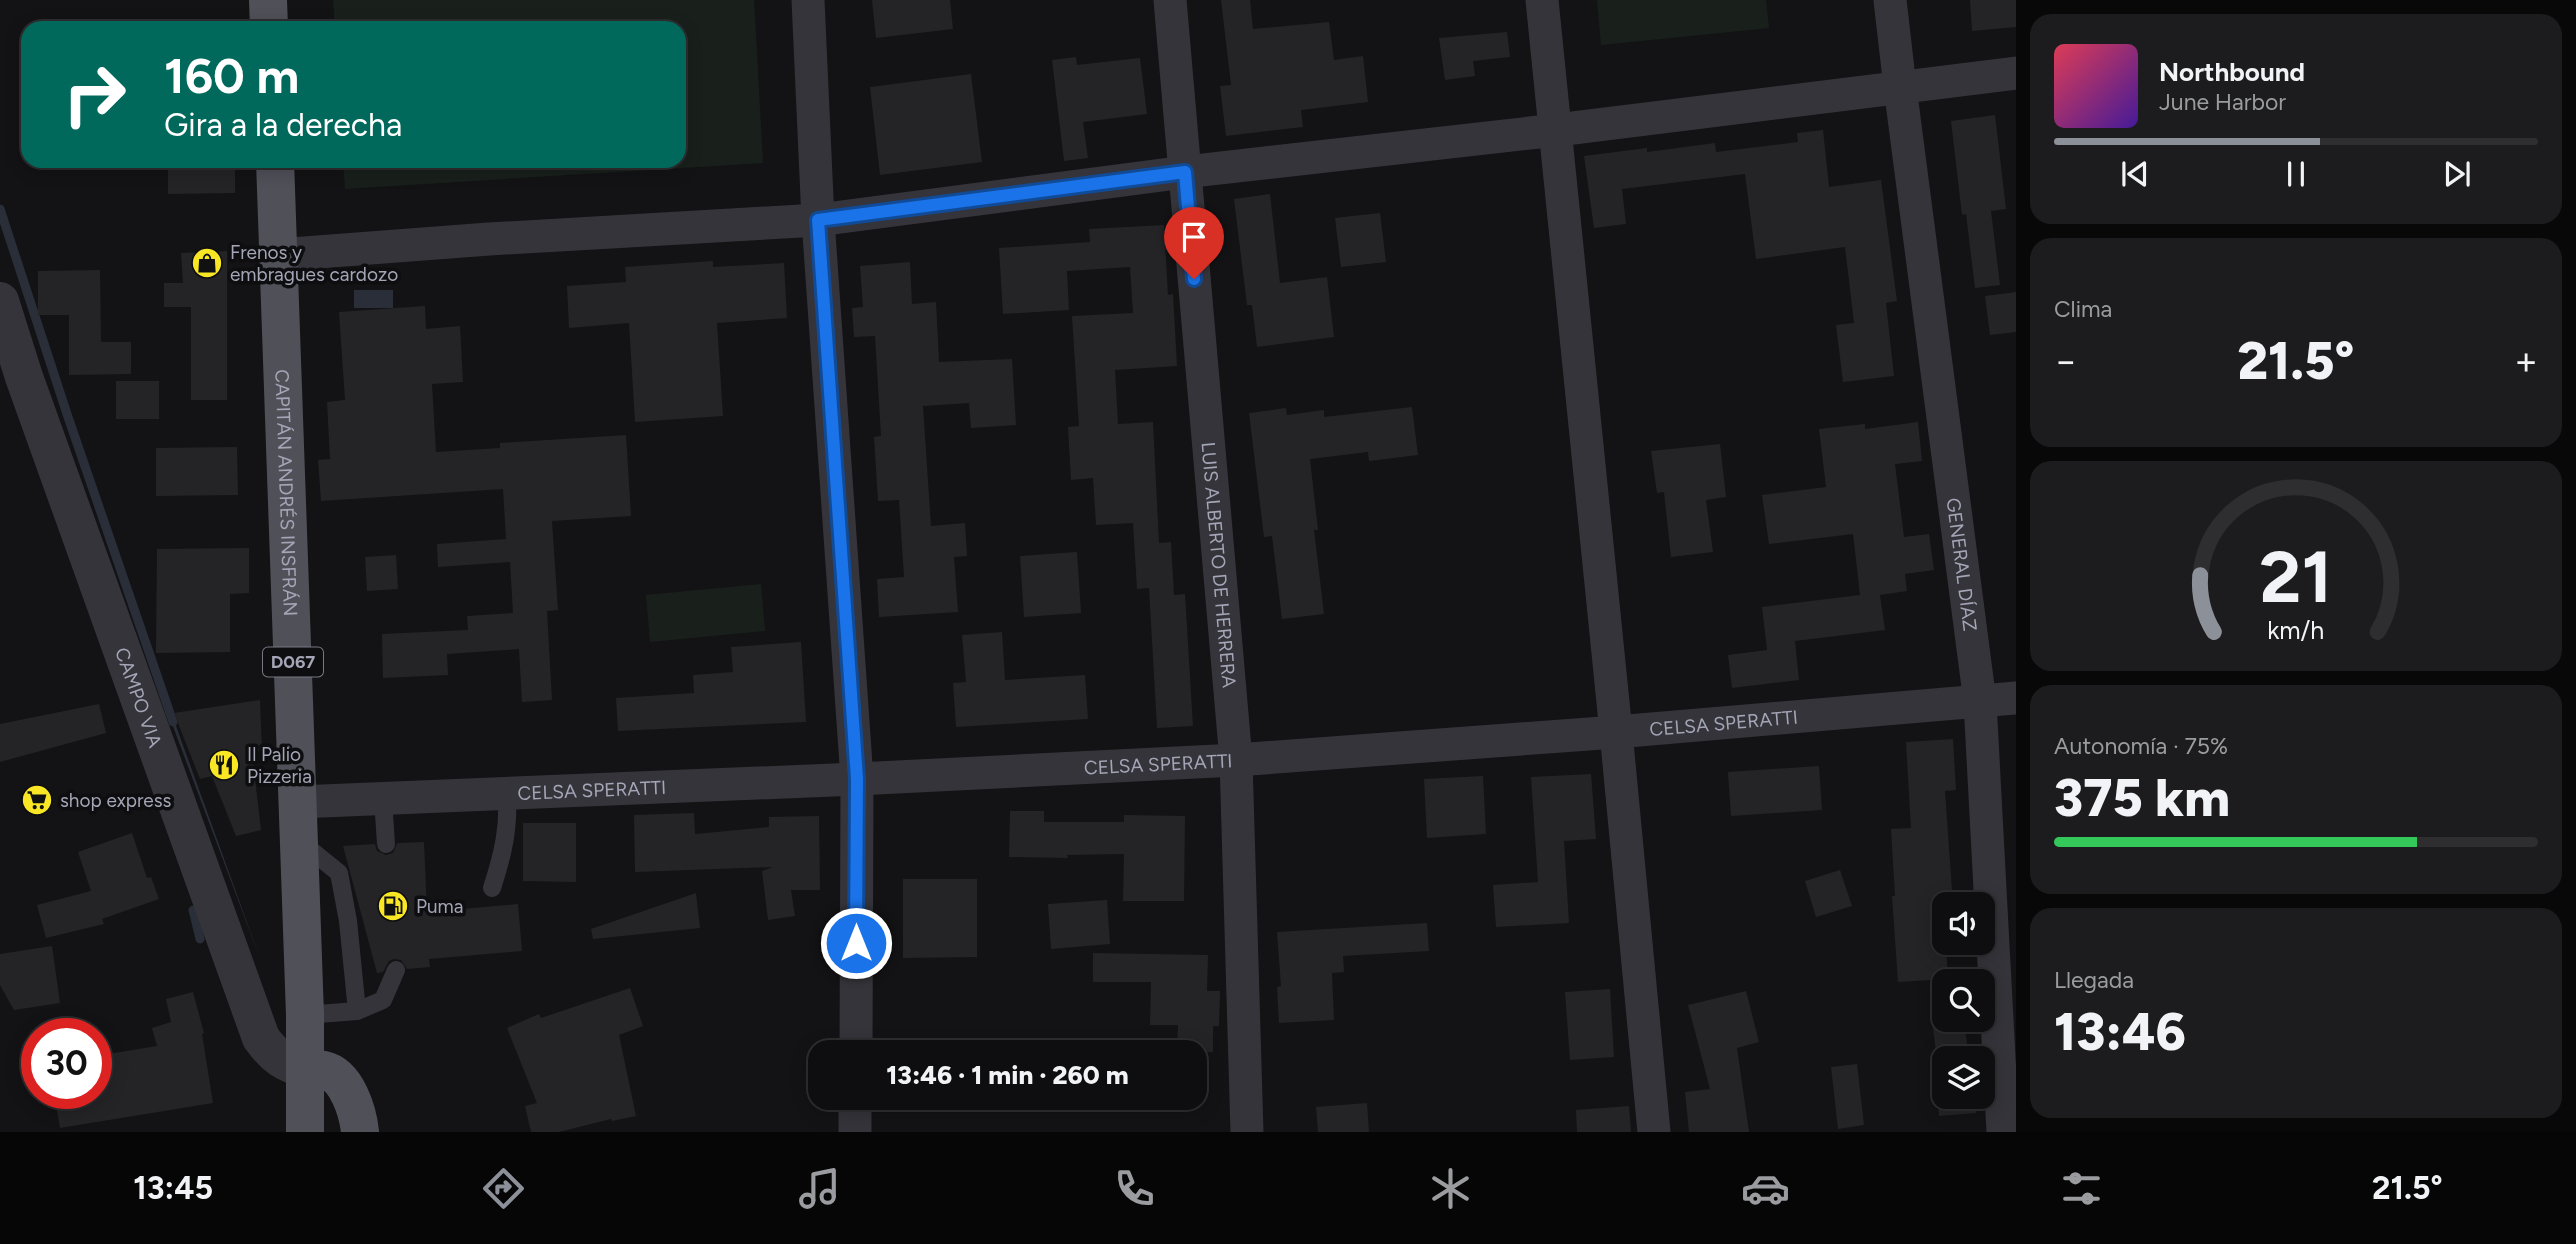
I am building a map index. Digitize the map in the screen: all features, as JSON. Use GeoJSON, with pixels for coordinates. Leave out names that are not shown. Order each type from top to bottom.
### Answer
{"type":"FeatureCollection","features":[{"type":"Feature","properties":{"kind":"main road"},"geometry":{"type":"LineString","coordinates":[[268,0],[269,21]]}},
{"type":"Feature","properties":{"kind":"main road","name":"CAPITÁN ANDRÉS INSFRÁN"},"geometry":{"type":"LineString","coordinates":[[275,168],[306,1069]]}},
{"type":"Feature","properties":{"kind":"main road"},"geometry":{"type":"LineString","coordinates":[[306,1069],[327,1070],[347,1089],[358,1112],[360,1132]]}},
{"type":"Feature","properties":{"kind":"main road","name":"D067"},"geometry":{"type":"LineString","coordinates":[[305,1132],[306,1069]]}},
{"type":"Feature","properties":{"kind":"street"},"geometry":{"type":"LineString","coordinates":[[808,0],[818,220],[857,779],[856,1040]]}},
{"type":"Feature","properties":{"kind":"street","name":"LUIS ALBERTO DE HERRERA"},"geometry":{"type":"LineString","coordinates":[[1170,0],[1236,760],[1247,1132]]}},
{"type":"Feature","properties":{"kind":"street"},"geometry":{"type":"LineString","coordinates":[[1542,0],[1557,130],[1654,1132]]}},
{"type":"Feature","properties":{"kind":"street","name":"GENERAL DÍAZ"},"geometry":{"type":"LineString","coordinates":[[1891,0],[1980,702],[2003,1132]]}},
{"type":"Feature","properties":{"kind":"street"},"geometry":{"type":"LineString","coordinates":[[278,255],[489,239],[818,220],[1185,172],[1557,130],[2016,73]]}},
{"type":"Feature","properties":{"kind":"street","name":"CAMPO VIA"},"geometry":{"type":"LineString","coordinates":[[0,301],[12,379],[261,1038],[279,1059],[291,1066],[306,1069]]}},
{"type":"Feature","properties":{"kind":"street","name":"CELSA SPERATTI"},"geometry":{"type":"LineString","coordinates":[[298,802],[1236,760],[1616,732],[2016,698]]}},
{"type":"Feature","properties":{"kind":"street"},"geometry":{"type":"LineString","coordinates":[[855,1110],[855,1132]]}},
{"type":"Feature","properties":{"kind":"lane"},"geometry":{"type":"LineString","coordinates":[[492,888],[509,823],[507,792]]}},
{"type":"Feature","properties":{"kind":"lane"},"geometry":{"type":"LineString","coordinates":[[383,799],[386,844]]}},
{"type":"Feature","properties":{"kind":"lane"},"geometry":{"type":"LineString","coordinates":[[299,841],[339,873],[348,921],[357,1011]]}},
{"type":"Feature","properties":{"kind":"lane"},"geometry":{"type":"LineString","coordinates":[[305,1016],[357,1011],[383,1000],[396,971]]}},
{"type":"Feature","properties":{"kind":"shaded area"},"geometry":{"type":"Polygon","coordinates":[[[333,0],[754,0],[763,163],[686,168],[686,21],[334,21],[333,0]]]}},
{"type":"Feature","properties":{"kind":"shaded area"},"geometry":{"type":"Polygon","coordinates":[[[1597,0],[1766,0],[1769,28],[1601,45],[1597,0]]]}},
{"type":"Feature","properties":{"kind":"shaded area"},"geometry":{"type":"Polygon","coordinates":[[[344,168],[683,168],[345,189],[344,168]]]}},
{"type":"Feature","properties":{"kind":"shaded area"},"geometry":{"type":"Polygon","coordinates":[[[354,290],[393,290],[393,308],[354,308],[354,290]]]}},
{"type":"Feature","properties":{"kind":"shaded area"},"geometry":{"type":"Polygon","coordinates":[[[761,584],[765,631],[650,642],[646,595],[761,584]]]}},
{"type":"Feature","properties":{"kind":"shaded area"},"geometry":{"type":"Polygon","coordinates":[[[171,712],[261,961],[168,713],[171,712]]]}},
{"type":"Feature","properties":{"kind":"building"},"geometry":{"type":"Polygon","coordinates":[[[872,0],[950,0],[953,29],[876,38],[872,0]]]}},
{"type":"Feature","properties":{"kind":"building"},"geometry":{"type":"Polygon","coordinates":[[[1221,0],[1250,0],[1253,29],[1329,22],[1334,60],[1363,56],[1368,102],[1301,110],[1303,127],[1226,136],[1220,86],[1231,85],[1221,0]]]}},
{"type":"Feature","properties":{"kind":"building"},"geometry":{"type":"Polygon","coordinates":[[[1970,0],[2016,0],[2016,27],[1972,31],[1970,0]]]}},
{"type":"Feature","properties":{"kind":"building"},"geometry":{"type":"Polygon","coordinates":[[[1507,32],[1510,57],[1473,61],[1475,76],[1445,80],[1439,38],[1507,32]]]}},
{"type":"Feature","properties":{"kind":"building"},"geometry":{"type":"Polygon","coordinates":[[[1076,57],[1077,65],[1140,58],[1147,114],[1083,122],[1088,158],[1064,161],[1052,60],[1076,57]]]}},
{"type":"Feature","properties":{"kind":"building"},"geometry":{"type":"Polygon","coordinates":[[[971,74],[982,162],[880,175],[870,87],[971,74]]]}},
{"type":"Feature","properties":{"kind":"building"},"geometry":{"type":"Polygon","coordinates":[[[1995,115],[2006,209],[1991,211],[2000,285],[1975,288],[1966,214],[1962,215],[1951,121],[1995,115]]]}},
{"type":"Feature","properties":{"kind":"building"},"geometry":{"type":"Polygon","coordinates":[[[1823,130],[1829,187],[1881,180],[1897,301],[1886,303],[1894,376],[1843,382],[1836,325],[1854,323],[1845,247],[1756,259],[1745,174],[1622,189],[1626,224],[1594,228],[1584,156],[1647,148],[1647,152],[1715,143],[1716,152],[1798,142],[1797,133],[1823,130]]]}},
{"type":"Feature","properties":{"kind":"building"},"geometry":{"type":"Polygon","coordinates":[[[168,168],[235,168],[235,193],[168,194],[168,168]]]}},
{"type":"Feature","properties":{"kind":"building"},"geometry":{"type":"Polygon","coordinates":[[[1270,194],[1280,283],[1327,277],[1334,337],[1257,347],[1252,305],[1247,305],[1234,199],[1270,194]]]}},
{"type":"Feature","properties":{"kind":"building"},"geometry":{"type":"Polygon","coordinates":[[[1380,213],[1386,262],[1341,267],[1335,218],[1380,213]]]}},
{"type":"Feature","properties":{"kind":"building"},"geometry":{"type":"Polygon","coordinates":[[[1164,225],[1168,295],[1173,294],[1177,366],[1115,370],[1118,424],[1153,422],[1159,543],[1171,542],[1174,595],[1185,594],[1193,726],[1157,728],[1149,588],[1137,589],[1133,523],[1096,525],[1093,478],[1071,480],[1068,427],[1079,426],[1072,316],[1133,313],[1130,267],[1067,271],[1069,310],[1003,314],[999,248],[1090,242],[1089,229],[1164,225]]]}},
{"type":"Feature","properties":{"kind":"building"},"geometry":{"type":"Polygon","coordinates":[[[227,251],[227,400],[191,400],[191,307],[164,307],[164,283],[183,283],[181,253],[227,251]]]}},
{"type":"Feature","properties":{"kind":"building"},"geometry":{"type":"Polygon","coordinates":[[[713,261],[713,267],[784,263],[787,318],[717,323],[723,416],[635,422],[629,323],[569,328],[567,286],[626,282],[625,267],[713,261]]]}},
{"type":"Feature","properties":{"kind":"building"},"geometry":{"type":"Polygon","coordinates":[[[910,262],[912,304],[936,302],[939,362],[1012,359],[1016,425],[971,428],[969,403],[923,406],[931,526],[965,523],[967,556],[954,557],[958,612],[879,617],[877,579],[904,577],[899,500],[878,501],[874,437],[881,436],[875,336],[854,337],[852,308],[863,307],[860,266],[910,262]]]}},
{"type":"Feature","properties":{"kind":"building"},"geometry":{"type":"Polygon","coordinates":[[[100,270],[101,342],[131,342],[131,374],[69,375],[69,315],[38,315],[38,271],[100,270]]]}},
{"type":"Feature","properties":{"kind":"building"},"geometry":{"type":"Polygon","coordinates":[[[2016,292],[2016,332],[1990,335],[1985,296],[2016,292]]]}},
{"type":"Feature","properties":{"kind":"building"},"geometry":{"type":"Polygon","coordinates":[[[425,306],[426,329],[460,326],[463,382],[432,384],[436,452],[500,448],[500,443],[626,435],[631,516],[552,521],[558,610],[547,611],[552,700],[522,702],[519,649],[447,654],[448,675],[383,678],[382,634],[468,630],[467,616],[513,613],[510,562],[438,567],[437,544],[506,539],[503,489],[321,501],[318,460],[330,459],[327,402],[345,400],[339,312],[425,306]]]}},
{"type":"Feature","properties":{"kind":"building"},"geometry":{"type":"Polygon","coordinates":[[[116,381],[159,381],[159,419],[116,419],[116,381]]]}},
{"type":"Feature","properties":{"kind":"building"},"geometry":{"type":"Polygon","coordinates":[[[1412,407],[1418,455],[1369,461],[1368,452],[1310,459],[1318,530],[1314,530],[1324,614],[1282,619],[1272,536],[1264,537],[1249,413],[1286,408],[1287,415],[1324,410],[1324,417],[1412,407]]]}},
{"type":"Feature","properties":{"kind":"building"},"geometry":{"type":"Polygon","coordinates":[[[1918,422],[1922,461],[1895,464],[1904,537],[1929,534],[1934,570],[1905,574],[1907,591],[1880,595],[1885,630],[1795,641],[1799,680],[1732,688],[1728,655],[1767,650],[1762,607],[1860,595],[1853,534],[1769,544],[1762,495],[1826,487],[1819,429],[1865,424],[1865,429],[1918,422]]]}},
{"type":"Feature","properties":{"kind":"building"},"geometry":{"type":"Polygon","coordinates":[[[1720,444],[1726,497],[1706,500],[1713,552],[1671,557],[1664,492],[1657,493],[1651,451],[1720,444]]]}},
{"type":"Feature","properties":{"kind":"building"},"geometry":{"type":"Polygon","coordinates":[[[237,447],[238,495],[156,496],[156,448],[237,447]]]}},
{"type":"Feature","properties":{"kind":"building"},"geometry":{"type":"Polygon","coordinates":[[[249,548],[249,593],[230,594],[230,652],[156,653],[157,549],[249,548]]]}},
{"type":"Feature","properties":{"kind":"building"},"geometry":{"type":"Polygon","coordinates":[[[1077,552],[1081,613],[1024,617],[1020,556],[1077,552]]]}},
{"type":"Feature","properties":{"kind":"building"},"geometry":{"type":"Polygon","coordinates":[[[396,555],[398,589],[367,591],[365,557],[396,555]]]}},
{"type":"Feature","properties":{"kind":"building"},"geometry":{"type":"Polygon","coordinates":[[[1002,632],[1005,680],[1085,675],[1088,719],[956,727],[953,683],[966,682],[962,635],[1002,632]]]}},
{"type":"Feature","properties":{"kind":"building"},"geometry":{"type":"Polygon","coordinates":[[[801,642],[806,722],[618,731],[616,698],[694,693],[693,675],[733,672],[731,647],[801,642]]]}},
{"type":"Feature","properties":{"kind":"building","name":"Il Palio Pizzeria"},"geometry":{"type":"Polygon","coordinates":[[[260,700],[262,751],[252,753],[261,830],[236,836],[212,776],[200,779],[174,713],[260,700]]]}},
{"type":"Feature","properties":{"kind":"building"},"geometry":{"type":"Polygon","coordinates":[[[99,704],[106,733],[0,762],[0,724],[99,704]]]}},
{"type":"Feature","properties":{"kind":"building"},"geometry":{"type":"Polygon","coordinates":[[[1953,739],[1956,790],[1945,791],[1952,892],[1932,892],[1932,955],[1947,955],[1947,969],[1932,969],[1932,980],[1898,982],[1891,829],[1911,828],[1906,742],[1953,739]]]}},
{"type":"Feature","properties":{"kind":"building"},"geometry":{"type":"Polygon","coordinates":[[[1819,766],[1822,810],[1731,816],[1728,772],[1819,766]]]}},
{"type":"Feature","properties":{"kind":"building"},"geometry":{"type":"Polygon","coordinates":[[[1591,774],[1596,839],[1564,841],[1569,923],[1496,927],[1493,885],[1538,882],[1531,777],[1591,774]]]}},
{"type":"Feature","properties":{"kind":"building"},"geometry":{"type":"Polygon","coordinates":[[[1483,776],[1486,834],[1427,838],[1424,779],[1483,776]]]}},
{"type":"Feature","properties":{"kind":"building"},"geometry":{"type":"Polygon","coordinates":[[[1010,811],[1044,811],[1044,822],[1124,822],[1124,815],[1185,816],[1184,901],[1123,901],[1124,854],[1067,855],[1068,858],[1009,857],[1010,811]]]}},
{"type":"Feature","properties":{"kind":"building"},"geometry":{"type":"Polygon","coordinates":[[[694,813],[695,834],[769,827],[769,817],[819,816],[820,890],[791,890],[795,916],[768,920],[762,871],[773,867],[635,872],[634,815],[694,813]]]}},
{"type":"Feature","properties":{"kind":"building"},"geometry":{"type":"Polygon","coordinates":[[[523,823],[576,823],[576,882],[523,881],[523,823]]]}},
{"type":"Feature","properties":{"kind":"building"},"geometry":{"type":"Polygon","coordinates":[[[132,833],[147,878],[151,877],[159,899],[102,919],[104,924],[46,938],[37,905],[91,891],[78,852],[132,833]]]}},
{"type":"Feature","properties":{"kind":"building","name":"Puma"},"geometry":{"type":"Polygon","coordinates":[[[424,842],[427,912],[518,904],[522,951],[429,959],[430,967],[407,969],[401,960],[394,959],[389,961],[383,972],[377,973],[343,846],[375,844],[377,851],[386,855],[393,853],[397,843],[424,842]]]}},
{"type":"Feature","properties":{"kind":"building"},"geometry":{"type":"Polygon","coordinates":[[[1840,870],[1852,906],[1816,917],[1805,881],[1840,870]]]}},
{"type":"Feature","properties":{"kind":"building"},"geometry":{"type":"Polygon","coordinates":[[[903,879],[977,879],[977,957],[903,958],[903,879]]]}},
{"type":"Feature","properties":{"kind":"building"},"geometry":{"type":"Polygon","coordinates":[[[696,893],[700,928],[593,939],[591,929],[696,893]]]}},
{"type":"Feature","properties":{"kind":"building"},"geometry":{"type":"Polygon","coordinates":[[[1107,900],[1110,944],[1051,949],[1048,904],[1107,900]]]}},
{"type":"Feature","properties":{"kind":"building"},"geometry":{"type":"Polygon","coordinates":[[[1427,923],[1429,951],[1343,956],[1344,972],[1332,973],[1334,1020],[1279,1023],[1277,987],[1281,986],[1277,932],[1427,923]]]}},
{"type":"Feature","properties":{"kind":"building"},"geometry":{"type":"Polygon","coordinates":[[[52,946],[60,1003],[14,1010],[0,985],[0,954],[52,946]]]}},
{"type":"Feature","properties":{"kind":"building"},"geometry":{"type":"Polygon","coordinates":[[[1093,953],[1208,955],[1207,991],[1220,991],[1219,1026],[1213,1026],[1213,1052],[1207,1052],[1207,1040],[1177,1040],[1178,1025],[1150,1025],[1151,982],[1093,982],[1093,953]]]}},
{"type":"Feature","properties":{"kind":"building"},"geometry":{"type":"Polygon","coordinates":[[[630,988],[643,1026],[619,1035],[636,1116],[612,1121],[611,1119],[559,1132],[531,1132],[525,1106],[537,1103],[507,1028],[539,1014],[541,1018],[630,988]]]}},
{"type":"Feature","properties":{"kind":"building"},"geometry":{"type":"Polygon","coordinates":[[[1610,989],[1614,1057],[1570,1060],[1565,992],[1610,989]]]}},
{"type":"Feature","properties":{"kind":"building"},"geometry":{"type":"Polygon","coordinates":[[[1746,991],[1759,1042],[1737,1048],[1749,1132],[1689,1132],[1685,1092],[1710,1089],[1688,1005],[1746,991]]]}},
{"type":"Feature","properties":{"kind":"building"},"geometry":{"type":"Polygon","coordinates":[[[193,992],[204,1033],[202,1034],[213,1103],[60,1128],[57,1109],[112,1109],[112,1053],[157,1046],[152,1028],[171,1022],[166,999],[193,992]]]}},
{"type":"Feature","properties":{"kind":"building"},"geometry":{"type":"Polygon","coordinates":[[[1934,1032],[1966,1032],[1967,1046],[1935,1046],[1934,1032]]]}},
{"type":"Feature","properties":{"kind":"building"},"geometry":{"type":"Polygon","coordinates":[[[1857,1064],[1864,1125],[1838,1129],[1831,1067],[1857,1064]]]}},
{"type":"Feature","properties":{"kind":"building"},"geometry":{"type":"Polygon","coordinates":[[[1367,1103],[1369,1132],[1318,1132],[1316,1107],[1367,1103]]]}},
{"type":"Feature","properties":{"kind":"building"},"geometry":{"type":"Polygon","coordinates":[[[1629,1106],[1631,1132],[1577,1132],[1576,1110],[1629,1106]]]}},
{"type":"Feature","properties":{"kind":"building"},"geometry":{"type":"Polygon","coordinates":[[[1938,1109],[1976,1109],[1976,1113],[1939,1116],[1938,1109]]]}},
{"type":"Feature","properties":{"kind":"waterway"},"geometry":{"type":"LineString","coordinates":[[0,209],[173,722]]}},
{"type":"Feature","properties":{"kind":"waterway"},"geometry":{"type":"LineString","coordinates":[[193,910],[200,939]]}},
{"type":"Feature","properties":{"kind":"place","name":"Frenos y embragues cardozo"},"geometry":{"type":"Point","coordinates":[207,263]}},
{"type":"Feature","properties":{"kind":"place","name":"Il Palio Pizzeria"},"geometry":{"type":"Point","coordinates":[224,765]}},
{"type":"Feature","properties":{"kind":"place","name":"shop express"},"geometry":{"type":"Point","coordinates":[37,800]}},
{"type":"Feature","properties":{"kind":"place","name":"Puma"},"geometry":{"type":"Point","coordinates":[393,906]}},
{"type":"Feature","properties":{"kind":"route"},"geometry":{"type":"LineString","coordinates":[[856,943],[857,779],[818,220],[1185,172],[1194,279]]}}]}
